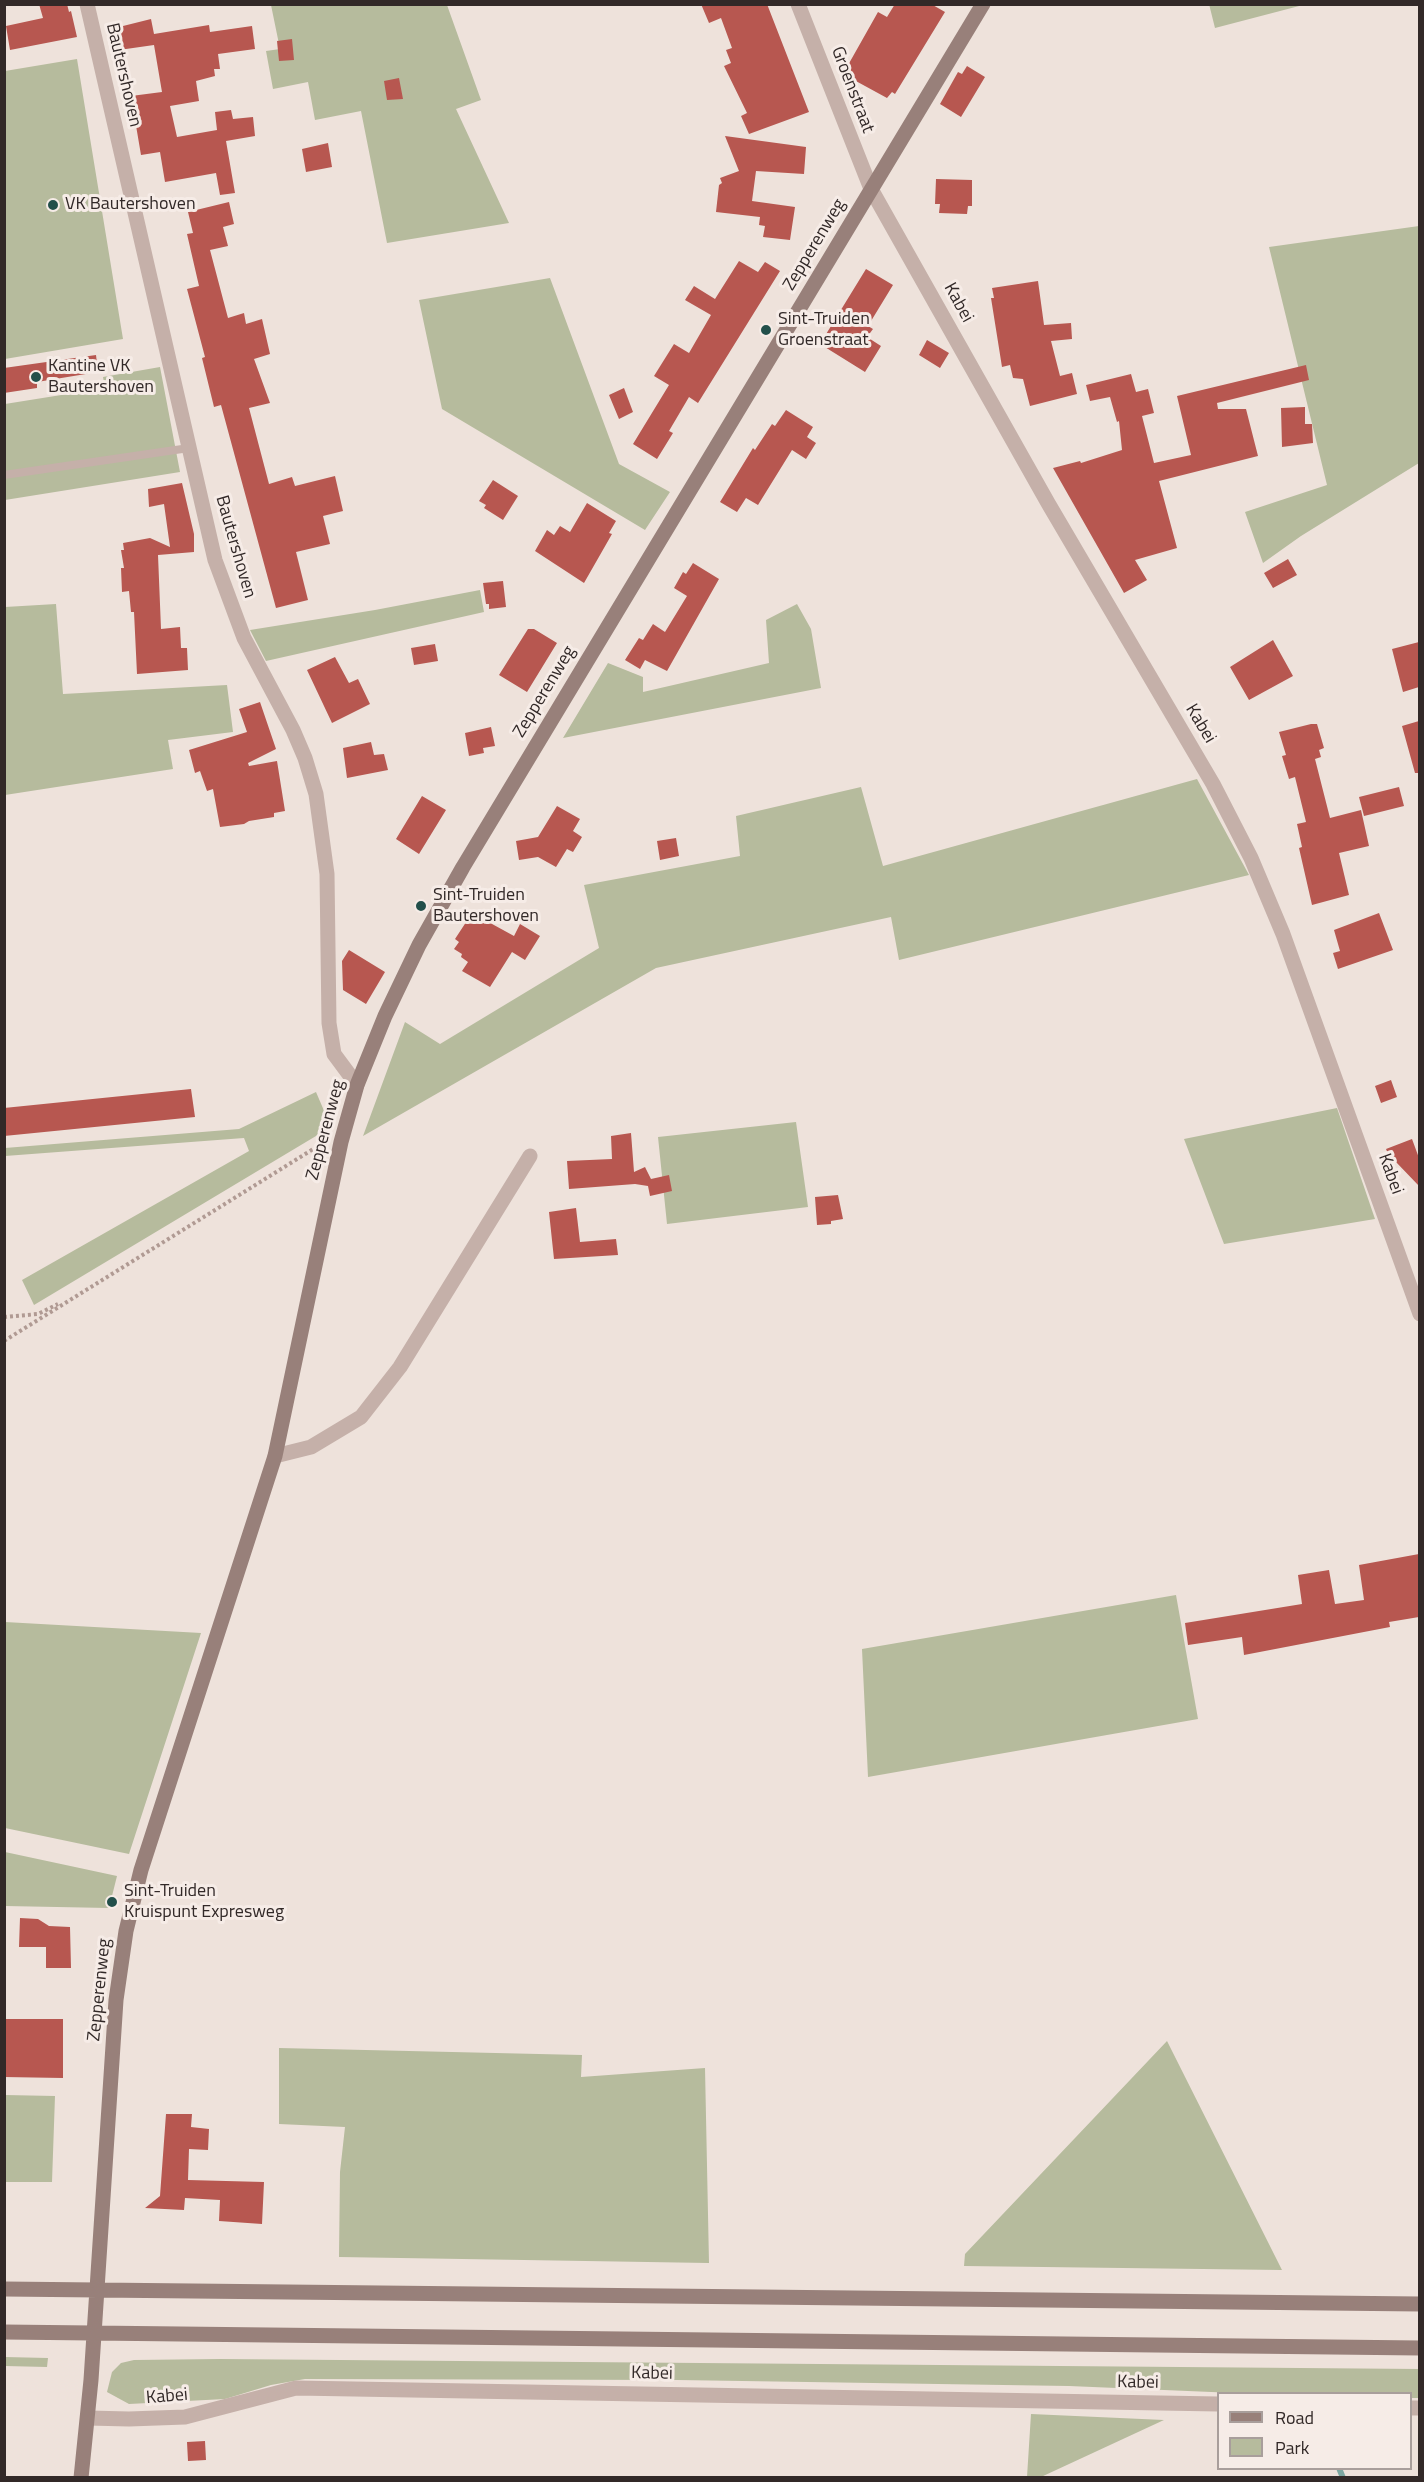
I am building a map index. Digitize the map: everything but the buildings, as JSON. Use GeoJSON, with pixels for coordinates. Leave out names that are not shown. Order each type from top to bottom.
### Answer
{"type":"FeatureCollection","features":[{"type":"Feature","properties":{"kind":"main road","name":"Zepperenweg"},"geometry":{"type":"LineString","coordinates":[[81,2478],[88,2418],[116,2000],[126,1931],[141,1870],[275,1456],[344,1130],[357,1085],[394,996],[419,945],[463,867],[983,4]]}},
{"type":"Feature","properties":{"kind":"main road"},"geometry":{"type":"LineString","coordinates":[[4,2289],[1419,2304]]}},
{"type":"Feature","properties":{"kind":"main road"},"geometry":{"type":"LineString","coordinates":[[4,2332],[1419,2348]]}},
{"type":"Feature","properties":{"kind":"street","name":"Bautershoven"},"geometry":{"type":"LineString","coordinates":[[87,4],[204,519],[225,591],[244,638],[293,730],[316,794],[327,874],[329,1023],[334,1054],[357,1085]]}},
{"type":"Feature","properties":{"kind":"street","name":"Groenstraat"},"geometry":{"type":"LineString","coordinates":[[798,4],[871,189]]}},
{"type":"Feature","properties":{"kind":"street","name":"Kabei"},"geometry":{"type":"LineString","coordinates":[[871,189],[1048,503],[1213,784],[1251,858],[1287,944],[1419,1314]]}},
{"type":"Feature","properties":{"kind":"street"},"geometry":{"type":"LineString","coordinates":[[275,1456],[311,1447],[361,1417],[400,1367],[530,1156]]}},
{"type":"Feature","properties":{"kind":"street","name":"Kabei"},"geometry":{"type":"LineString","coordinates":[[88,2418],[185,2417],[296,2388],[1217,2404]]}},
{"type":"Feature","properties":{"kind":"lane"},"geometry":{"type":"LineString","coordinates":[[4,475],[189,448]]}},
{"type":"Feature","properties":{"kind":"path"},"geometry":{"type":"LineString","coordinates":[[4,1341],[344,1130]]}},
{"type":"Feature","properties":{"kind":"path"},"geometry":{"type":"LineString","coordinates":[[4,1317],[38,1314],[73,1298]]}},
{"type":"Feature","properties":{"kind":"green space"},"geometry":{"type":"Polygon","coordinates":[[[1209,4],[1303,4],[1303,5],[1215,28],[1209,4]]]}},
{"type":"Feature","properties":{"kind":"green space"},"geometry":{"type":"Polygon","coordinates":[[[271,5],[447,5],[481,100],[456,109],[509,223],[387,243],[361,111],[315,120],[308,82],[273,89],[266,51],[280,49],[271,5]]]}},
{"type":"Feature","properties":{"kind":"green space","name":"VK Bautershoven"},"geometry":{"type":"Polygon","coordinates":[[[77,59],[123,339],[5,359],[5,71],[77,59]]]}},
{"type":"Feature","properties":{"kind":"green space"},"geometry":{"type":"Polygon","coordinates":[[[1419,226],[1419,463],[1301,536],[1263,563],[1245,512],[1327,485],[1269,247],[1419,226]]]}},
{"type":"Feature","properties":{"kind":"green space"},"geometry":{"type":"Polygon","coordinates":[[[550,278],[619,464],[670,492],[645,530],[442,409],[419,300],[550,278]]]}},
{"type":"Feature","properties":{"kind":"green space"},"geometry":{"type":"Polygon","coordinates":[[[160,367],[180,472],[5,500],[5,404],[105,388],[103,377],[160,367]]]}},
{"type":"Feature","properties":{"kind":"green space"},"geometry":{"type":"Polygon","coordinates":[[[480,590],[484,612],[266,661],[250,630],[375,610],[480,590]]]}},
{"type":"Feature","properties":{"kind":"green space"},"geometry":{"type":"Polygon","coordinates":[[[56,604],[63,694],[227,685],[233,732],[168,740],[173,769],[5,795],[5,607],[56,604]]]}},
{"type":"Feature","properties":{"kind":"green space"},"geometry":{"type":"Polygon","coordinates":[[[797,604],[811,629],[821,688],[563,738],[608,663],[643,677],[643,692],[769,663],[766,620],[797,604]]]}},
{"type":"Feature","properties":{"kind":"green space"},"geometry":{"type":"Polygon","coordinates":[[[1197,779],[1249,875],[899,960],[891,917],[656,968],[363,1136],[405,1022],[440,1044],[599,948],[584,885],[740,856],[736,816],[861,787],[883,866],[1197,779]]]}},
{"type":"Feature","properties":{"kind":"green space"},"geometry":{"type":"Polygon","coordinates":[[[316,1092],[325,1113],[321,1133],[34,1305],[22,1280],[249,1151],[244,1138],[5,1156],[5,1148],[239,1129],[316,1092]]]}},
{"type":"Feature","properties":{"kind":"green space"},"geometry":{"type":"Polygon","coordinates":[[[1337,1108],[1375,1219],[1224,1244],[1184,1139],[1337,1108]]]}},
{"type":"Feature","properties":{"kind":"green space"},"geometry":{"type":"Polygon","coordinates":[[[796,1122],[808,1207],[667,1224],[658,1137],[796,1122]]]}},
{"type":"Feature","properties":{"kind":"green space"},"geometry":{"type":"Polygon","coordinates":[[[1176,1595],[1198,1719],[868,1777],[862,1649],[1176,1595]]]}},
{"type":"Feature","properties":{"kind":"green space"},"geometry":{"type":"Polygon","coordinates":[[[5,1622],[201,1633],[129,1854],[5,1828],[5,1622]]]}},
{"type":"Feature","properties":{"kind":"green space"},"geometry":{"type":"Polygon","coordinates":[[[5,1852],[117,1876],[109,1908],[5,1906],[5,1852]]]}},
{"type":"Feature","properties":{"kind":"green space"},"geometry":{"type":"Polygon","coordinates":[[[1167,2041],[1282,2270],[964,2266],[965,2254],[1167,2041]]]}},
{"type":"Feature","properties":{"kind":"green space"},"geometry":{"type":"Polygon","coordinates":[[[279,2048],[582,2055],[581,2077],[705,2068],[709,2263],[339,2257],[340,2172],[345,2127],[279,2124],[279,2048]]]}},
{"type":"Feature","properties":{"kind":"green space"},"geometry":{"type":"Polygon","coordinates":[[[5,2095],[55,2096],[52,2182],[5,2182],[5,2095]]]}},
{"type":"Feature","properties":{"kind":"green space"},"geometry":{"type":"Polygon","coordinates":[[[5,2357],[48,2358],[47,2367],[5,2366],[5,2357]]]}},
{"type":"Feature","properties":{"kind":"green space"},"geometry":{"type":"Polygon","coordinates":[[[134,2360],[1420,2369],[1419,2398],[1412,2398],[1412,2392],[1217,2392],[1069,2386],[677,2380],[305,2379],[271,2385],[225,2399],[129,2404],[107,2392],[112,2372],[121,2363],[134,2360]]]}},
{"type":"Feature","properties":{"kind":"green space"},"geometry":{"type":"Polygon","coordinates":[[[1031,2414],[1164,2420],[1041,2477],[1027,2477],[1031,2414]]]}},
{"type":"Feature","properties":{"kind":"waterway"},"geometry":{"type":"LineString","coordinates":[[1340,2470],[1343,2478]]}},
{"type":"Feature","properties":{"kind":"place","name":"VK Bautershoven"},"geometry":{"type":"Point","coordinates":[53,205]}},
{"type":"Feature","properties":{"kind":"place","name":"Sint-Truiden Groenstraat"},"geometry":{"type":"Point","coordinates":[766,330]}},
{"type":"Feature","properties":{"kind":"place","name":"Kantine VK Bautershoven"},"geometry":{"type":"Point","coordinates":[36,377]}},
{"type":"Feature","properties":{"kind":"place","name":"Sint-Truiden Bautershoven"},"geometry":{"type":"Point","coordinates":[421,906]}},
{"type":"Feature","properties":{"kind":"place","name":"Sint-Truiden Kruispunt Expresweg"},"geometry":{"type":"Point","coordinates":[112,1902]}}]}
